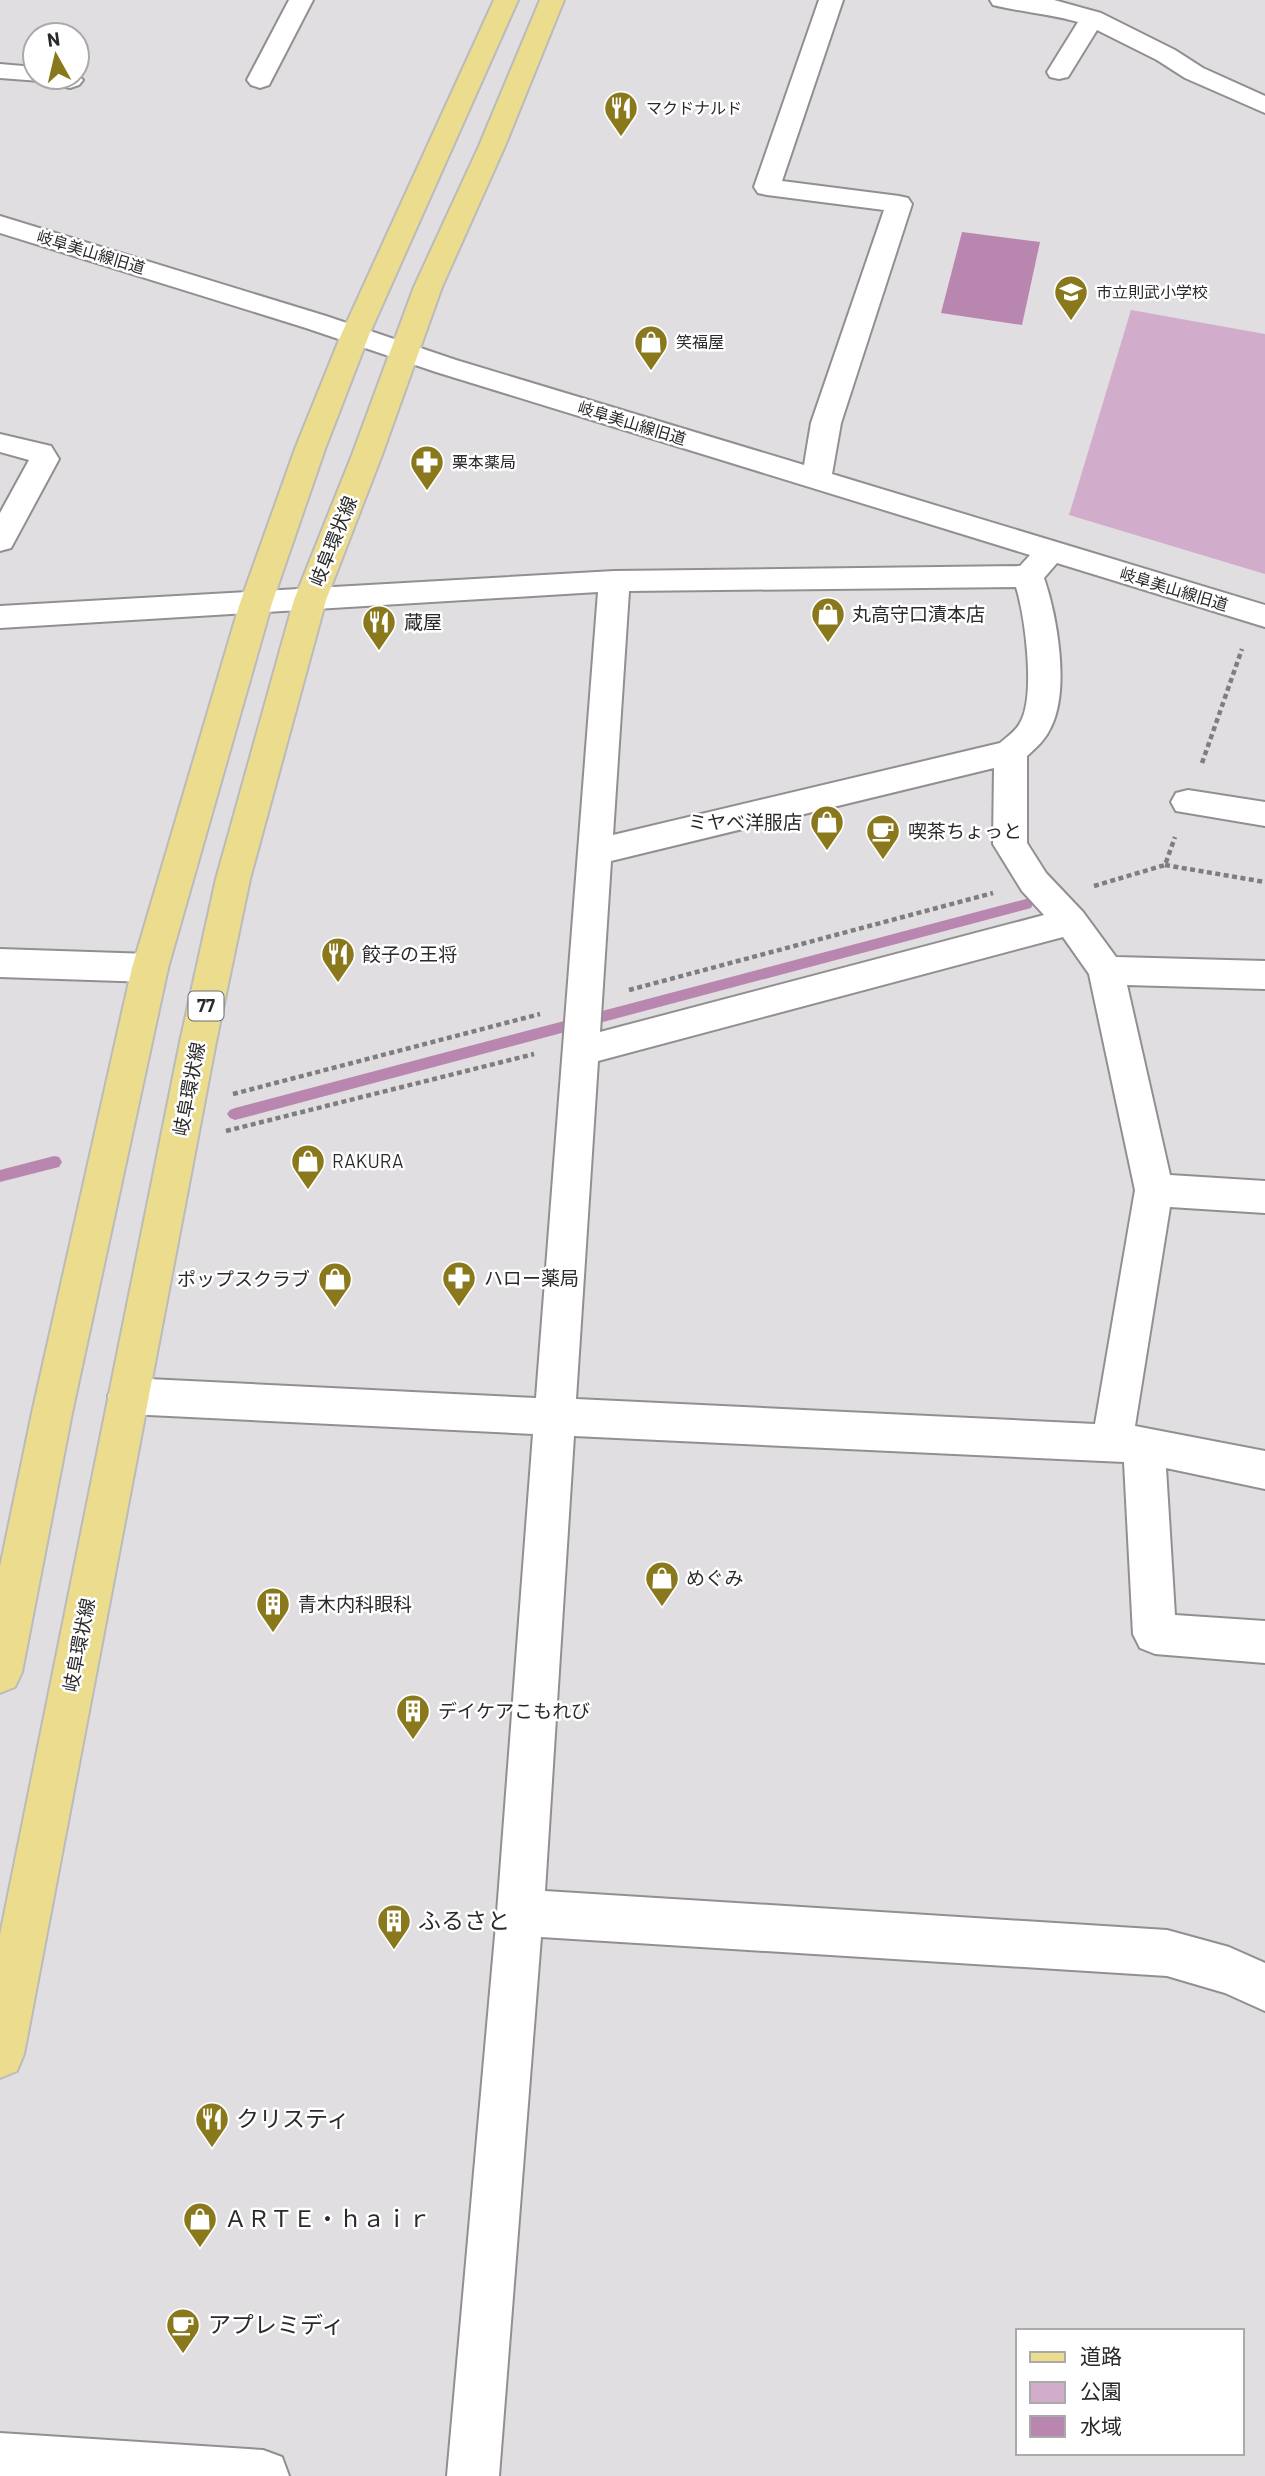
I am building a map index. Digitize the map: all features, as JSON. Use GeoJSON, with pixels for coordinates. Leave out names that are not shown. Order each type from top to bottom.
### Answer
{"type":"FeatureCollection","features":[{"type":"Feature","properties":{"kind":"main road"},"geometry":{"type":"LineString","coordinates":[[0,1672],[52,1413],[150,968],[256,603],[310,449],[355,335],[506,0]]}},
{"type":"Feature","properties":{"kind":"main road","name":"岐阜環状線"},"geometry":{"type":"LineString","coordinates":[[0,2054],[128,1396],[233,879],[310,600],[368,455],[428,287],[515,93],[552,0]]}},
{"type":"Feature","properties":{"kind":"street"},"geometry":{"type":"LineString","coordinates":[[260,80],[301,0]]}},
{"type":"Feature","properties":{"kind":"street"},"geometry":{"type":"LineString","coordinates":[[816,480],[826,423],[899,204],[767,187],[831,0]]}},
{"type":"Feature","properties":{"kind":"street"},"geometry":{"type":"LineString","coordinates":[[1002,0],[1053,7],[1092,18],[1166,55],[1194,73],[1265,105]]}},
{"type":"Feature","properties":{"kind":"street"},"geometry":{"type":"LineString","coordinates":[[1059,72],[1092,18]]}},
{"type":"Feature","properties":{"kind":"street"},"geometry":{"type":"LineString","coordinates":[[0,71],[21,73]]}},
{"type":"Feature","properties":{"kind":"street","name":"岐阜美山線旧道"},"geometry":{"type":"LineString","coordinates":[[0,224],[816,480],[1265,617]]}},
{"type":"Feature","properties":{"kind":"street"},"geometry":{"type":"LineString","coordinates":[[0,443],[41,453],[44,458],[0,541]]}},
{"type":"Feature","properties":{"kind":"street"},"geometry":{"type":"LineString","coordinates":[[0,617],[488,587],[614,582],[1028,576],[1050,552]]}},
{"type":"Feature","properties":{"kind":"street"},"geometry":{"type":"LineString","coordinates":[[594,852],[1011,752],[1036,726],[1041,704],[1041,628],[1028,576]]}},
{"type":"Feature","properties":{"kind":"street"},"geometry":{"type":"LineString","coordinates":[[473,2476],[520,1913],[614,582]]}},
{"type":"Feature","properties":{"kind":"street"},"geometry":{"type":"LineString","coordinates":[[1011,752],[1010,844],[1034,882],[1071,921],[1106,971],[1154,1190],[1128,1444],[1155,1634],[1265,1642]]}},
{"type":"Feature","properties":{"kind":"street"},"geometry":{"type":"LineString","coordinates":[[1188,802],[1265,814]]}},
{"type":"Feature","properties":{"kind":"street"},"geometry":{"type":"LineString","coordinates":[[583,1034],[1071,921]]}},
{"type":"Feature","properties":{"kind":"street"},"geometry":{"type":"LineString","coordinates":[[0,962],[150,968]]}},
{"type":"Feature","properties":{"kind":"street"},"geometry":{"type":"LineString","coordinates":[[1106,971],[1265,975]]}},
{"type":"Feature","properties":{"kind":"street"},"geometry":{"type":"LineString","coordinates":[[1154,1190],[1265,1197]]}},
{"type":"Feature","properties":{"kind":"street"},"geometry":{"type":"LineString","coordinates":[[128,1396],[1128,1444],[1265,1470]]}},
{"type":"Feature","properties":{"kind":"street"},"geometry":{"type":"LineString","coordinates":[[520,1913],[1167,1953],[1229,1971],[1265,1987]]}},
{"type":"Feature","properties":{"kind":"street"},"geometry":{"type":"LineString","coordinates":[[0,2459],[263,2476]]}},
{"type":"Feature","properties":{"kind":"path"},"geometry":{"type":"LineString","coordinates":[[1164,866],[1265,882]]}},
{"type":"Feature","properties":{"kind":"path"},"geometry":{"type":"LineString","coordinates":[[215,1134],[583,1034]]}},
{"type":"Feature","properties":{"kind":"green space"},"geometry":{"type":"Polygon","coordinates":[[[1131,310],[1265,334],[1265,574],[1069,515],[1131,310]]]}},
{"type":"Feature","properties":{"kind":"water"},"geometry":{"type":"Polygon","coordinates":[[[962,232],[1040,242],[1022,325],[941,313],[962,232]]]}},
{"type":"Feature","properties":{"kind":"waterway"},"geometry":{"type":"LineString","coordinates":[[235,1114],[1026,904]]}},
{"type":"Feature","properties":{"kind":"waterway"},"geometry":{"type":"LineString","coordinates":[[0,1176],[54,1162]]}},
{"type":"Feature","properties":{"kind":"place","name":"マクドナルド"},"geometry":{"type":"Point","coordinates":[621,138]}},
{"type":"Feature","properties":{"kind":"place","name":"市立則武小学校"},"geometry":{"type":"Point","coordinates":[1071,322]}},
{"type":"Feature","properties":{"kind":"place","name":"笑福屋"},"geometry":{"type":"Point","coordinates":[651,372]}},
{"type":"Feature","properties":{"kind":"place","name":"栗本薬局"},"geometry":{"type":"Point","coordinates":[427,492]}},
{"type":"Feature","properties":{"kind":"place","name":"丸高守口漬本店"},"geometry":{"type":"Point","coordinates":[828,644]}},
{"type":"Feature","properties":{"kind":"place","name":"蔵屋"},"geometry":{"type":"Point","coordinates":[379,652]}},
{"type":"Feature","properties":{"kind":"place","name":"ミヤベ洋服店"},"geometry":{"type":"Point","coordinates":[827,852]}},
{"type":"Feature","properties":{"kind":"place","name":"喫茶ちょっと"},"geometry":{"type":"Point","coordinates":[883,861]}},
{"type":"Feature","properties":{"kind":"place","name":"餃子の王将"},"geometry":{"type":"Point","coordinates":[338,984]}},
{"type":"Feature","properties":{"kind":"place","name":"RAKURA"},"geometry":{"type":"Point","coordinates":[308,1191]}},
{"type":"Feature","properties":{"kind":"place","name":"ハロー薬局"},"geometry":{"type":"Point","coordinates":[459,1308]}},
{"type":"Feature","properties":{"kind":"place","name":"ポップスクラブ"},"geometry":{"type":"Point","coordinates":[335,1309]}},
{"type":"Feature","properties":{"kind":"place","name":"めぐみ"},"geometry":{"type":"Point","coordinates":[662,1608]}},
{"type":"Feature","properties":{"kind":"place","name":"青木内科眼科"},"geometry":{"type":"Point","coordinates":[273,1634]}},
{"type":"Feature","properties":{"kind":"place","name":"デイケアこもれび"},"geometry":{"type":"Point","coordinates":[413,1741]}},
{"type":"Feature","properties":{"kind":"place","name":"ふるさと"},"geometry":{"type":"Point","coordinates":[394,1951]}},
{"type":"Feature","properties":{"kind":"place","name":"クリスティ"},"geometry":{"type":"Point","coordinates":[212,2149]}},
{"type":"Feature","properties":{"kind":"place","name":"ＡＲＴＥ・ｈａｉｒ"},"geometry":{"type":"Point","coordinates":[200,2249]}},
{"type":"Feature","properties":{"kind":"place","name":"アプレミディ"},"geometry":{"type":"Point","coordinates":[183,2355]}}]}
